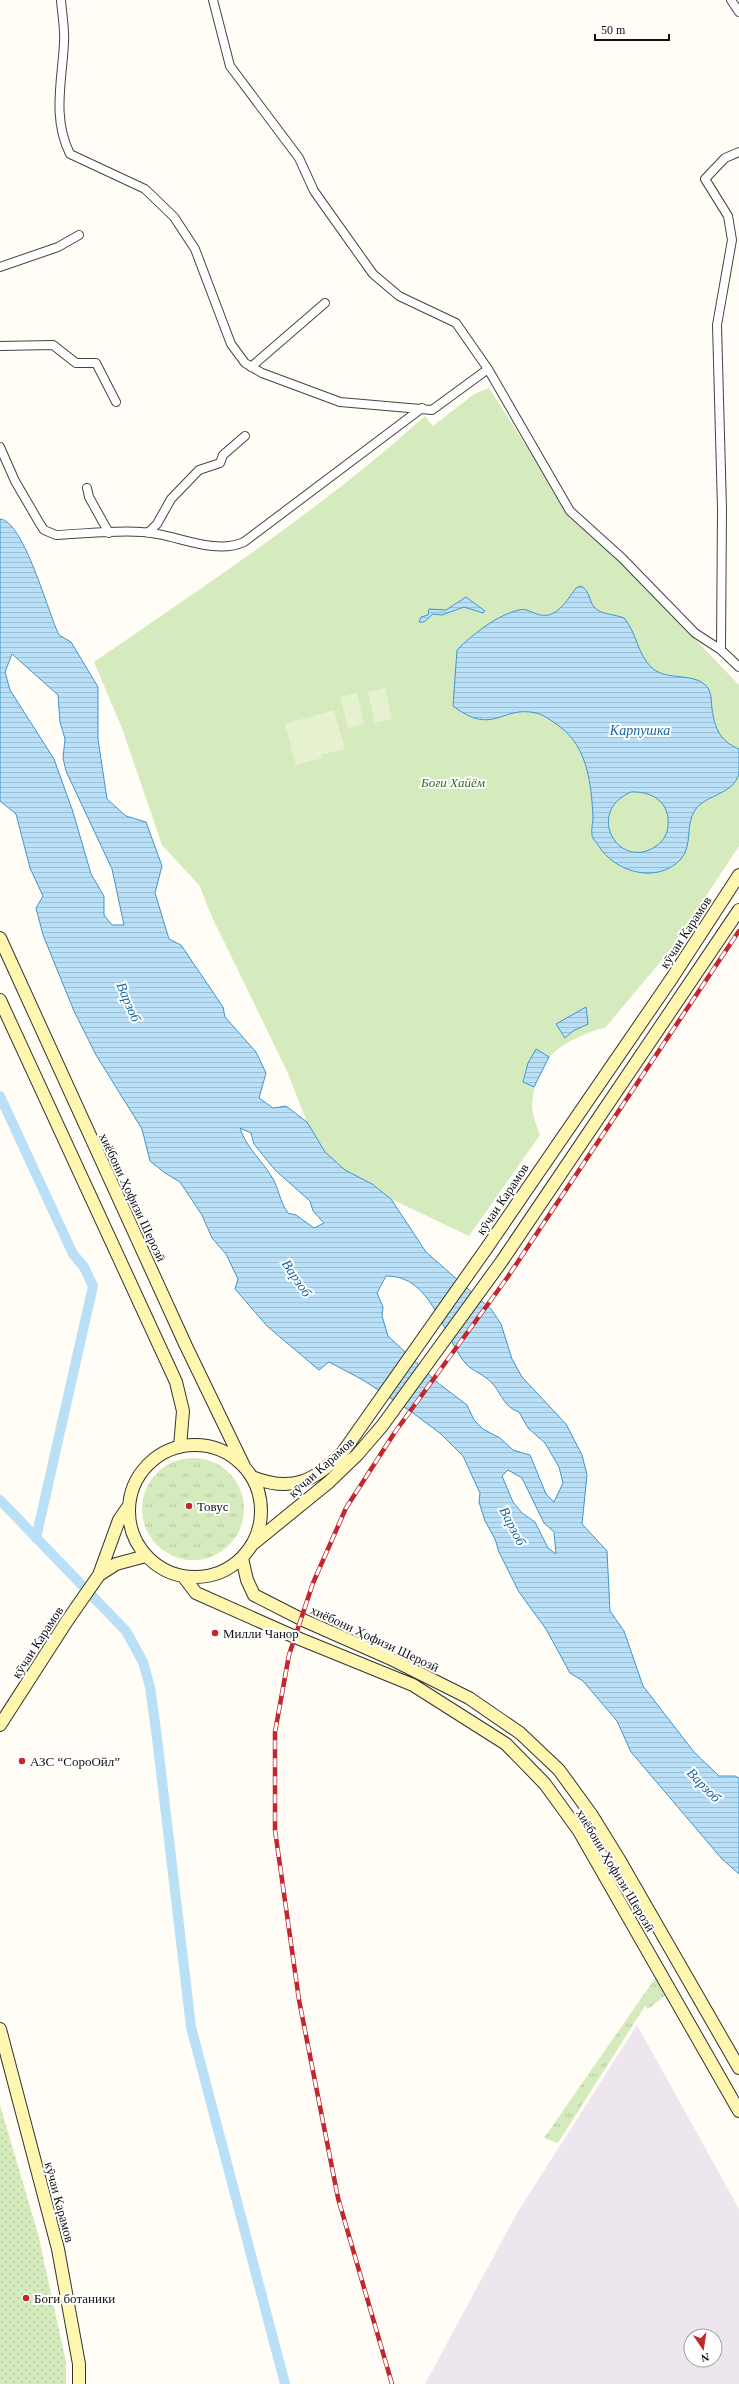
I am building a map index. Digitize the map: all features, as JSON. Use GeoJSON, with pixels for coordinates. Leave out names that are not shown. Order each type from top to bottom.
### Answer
{"type":"FeatureCollection","features":[{"type":"Feature","properties":{"kind":"main road","name":"кӯчаи Карамов"},"geometry":{"type":"LineString","coordinates":[[252,1477],[275,1484],[287,1484],[312,1479],[343,1452],[366,1416],[486,1249],[672,978],[739,875]]}},
{"type":"Feature","properties":{"kind":"main road","name":"кӯчаи Карамов"},"geometry":{"type":"LineString","coordinates":[[254,1543],[329,1482],[357,1455],[382,1426],[502,1261],[739,910]]}},
{"type":"Feature","properties":{"kind":"main road","name":"хиёбони Ҳофизи Шерозӣ"},"geometry":{"type":"LineString","coordinates":[[0,938],[183,1339],[244,1466],[252,1477],[260,1499],[261,1521],[254,1543],[242,1558],[221,1572],[208,1576],[183,1576],[163,1569],[146,1556],[136,1542],[130,1525],[128,1507],[132,1490],[150,1462],[164,1453],[180,1446],[197,1445],[214,1448],[230,1455],[244,1466]]}},
{"type":"Feature","properties":{"kind":"main road"},"geometry":{"type":"LineString","coordinates":[[0,1000],[176,1382],[183,1411],[180,1446]]}},
{"type":"Feature","properties":{"kind":"main road","name":"кӯчаи Карамов"},"geometry":{"type":"LineString","coordinates":[[0,1725],[67,1621],[99,1575],[119,1520],[128,1507]]}},
{"type":"Feature","properties":{"kind":"main road","name":"кӯчаи Карамов"},"geometry":{"type":"LineString","coordinates":[[99,1575],[116,1564],[146,1556]]}},
{"type":"Feature","properties":{"kind":"main road","name":"хиёбони Ҳофизи Шерозӣ"},"geometry":{"type":"LineString","coordinates":[[242,1558],[247,1580],[254,1595],[462,1695],[520,1733],[558,1770],[591,1814],[620,1861],[739,2068]]}},
{"type":"Feature","properties":{"kind":"main road","name":"хиёбони Ҳофизи Шерозӣ"},"geometry":{"type":"LineString","coordinates":[[183,1576],[196,1593],[288,1634],[413,1685],[506,1744],[545,1784],[579,1831],[739,2111]]}},
{"type":"Feature","properties":{"kind":"main road"},"geometry":{"type":"LineString","coordinates":[[602,1871],[620,1861]]}},
{"type":"Feature","properties":{"kind":"main road","name":"кӯчаи Карамов"},"geometry":{"type":"LineString","coordinates":[[0,2029],[58,2249],[80,2364],[79,2384]]}},
{"type":"Feature","properties":{"kind":"street"},"geometry":{"type":"LineString","coordinates":[[61,0],[65,41],[58,103],[62,131],[70,154],[145,189],[174,217],[195,249],[231,344],[237,355],[251,367],[318,395],[340,402],[432,410],[488,369]]}},
{"type":"Feature","properties":{"kind":"street"},"geometry":{"type":"LineString","coordinates":[[213,0],[230,66],[299,158],[314,191],[373,274],[400,296],[456,323],[488,369],[570,511],[622,558],[695,633],[721,650],[739,667]]}},
{"type":"Feature","properties":{"kind":"street"},"geometry":{"type":"LineString","coordinates":[[731,0],[739,12]]}},
{"type":"Feature","properties":{"kind":"street"},"geometry":{"type":"LineString","coordinates":[[721,650],[722,509],[717,326],[732,240],[728,216],[705,179],[726,158],[739,152]]}},
{"type":"Feature","properties":{"kind":"street"},"geometry":{"type":"LineString","coordinates":[[0,266],[58,247],[78,235]]}},
{"type":"Feature","properties":{"kind":"street"},"geometry":{"type":"LineString","coordinates":[[251,367],[326,303]]}},
{"type":"Feature","properties":{"kind":"street"},"geometry":{"type":"LineString","coordinates":[[0,346],[53,345],[76,363],[96,363],[116,402]]}},
{"type":"Feature","properties":{"kind":"street"},"geometry":{"type":"LineString","coordinates":[[0,448],[25,499],[44,530],[56,535],[148,533],[213,545],[236,546],[244,542],[422,408]]}},
{"type":"Feature","properties":{"kind":"street"},"geometry":{"type":"LineString","coordinates":[[148,533],[157,524],[171,499],[199,470],[220,463],[223,455],[245,436]]}},
{"type":"Feature","properties":{"kind":"street"},"geometry":{"type":"LineString","coordinates":[[87,488],[89,497],[109,533]]}},
{"type":"Feature","properties":{"kind":"shaded area"},"geometry":{"type":"Polygon","coordinates":[[[637,2025],[739,2209],[739,2384],[425,2384],[517,2213],[637,2025]]]}},
{"type":"Feature","properties":{"kind":"green space","name":"Боғи Хайём"},"geometry":{"type":"Polygon","coordinates":[[[489,388],[543,472],[564,510],[578,525],[600,540],[739,685],[739,846],[671,949],[605,1028],[592,1031],[568,1043],[551,1055],[545,1063],[536,1082],[532,1105],[540,1135],[469,1236],[391,1199],[372,1184],[345,1170],[325,1152],[307,1122],[287,1071],[212,917],[199,885],[162,845],[122,728],[94,662],[305,514],[386,450],[425,416],[433,426],[474,394],[489,388]]]}},
{"type":"Feature","properties":{"kind":"green space"},"geometry":{"type":"Polygon","coordinates":[[[385,688],[392,719],[375,723],[368,692],[385,688]]]}},
{"type":"Feature","properties":{"kind":"green space"},"geometry":{"type":"Polygon","coordinates":[[[357,693],[364,724],[348,728],[340,697],[357,693]]]}},
{"type":"Feature","properties":{"kind":"green space"},"geometry":{"type":"Polygon","coordinates":[[[334,710],[345,749],[321,755],[322,758],[296,765],[285,724],[334,710]]]}},
{"type":"Feature","properties":{"kind":"green space"},"geometry":{"type":"Polygon","coordinates":[[[193,1458],[212,1462],[229,1473],[240,1490],[244,1509],[240,1528],[229,1545],[212,1556],[193,1560],[174,1556],[157,1545],[146,1528],[142,1509],[146,1490],[157,1473],[174,1462],[193,1458]]]}},
{"type":"Feature","properties":{"kind":"green space"},"geometry":{"type":"Polygon","coordinates":[[[656,1977],[666,1995],[648,2009],[645,2006],[558,2143],[544,2138],[656,1977]]]}},
{"type":"Feature","properties":{"kind":"green space","name":"Боги ботаники"},"geometry":{"type":"Polygon","coordinates":[[[0,2105],[38,2234],[66,2362],[66,2384],[0,2384],[0,2105]]]}},
{"type":"Feature","properties":{"kind":"water","name":"Варзоб"},"geometry":{"type":"Polygon","coordinates":[[[0,519],[9,524],[18,535],[34,570],[59,635],[71,642],[98,687],[98,739],[107,799],[126,816],[146,822],[162,866],[155,893],[169,939],[181,945],[223,1007],[225,1017],[256,1052],[266,1073],[259,1098],[273,1108],[286,1106],[307,1122],[325,1152],[345,1170],[372,1184],[391,1199],[426,1252],[491,1309],[501,1324],[512,1359],[522,1377],[566,1424],[582,1455],[587,1475],[582,1524],[607,1551],[610,1611],[624,1631],[643,1686],[694,1752],[719,1776],[735,1776],[739,1778],[739,1874],[722,1859],[631,1752],[617,1721],[583,1681],[570,1673],[546,1629],[519,1592],[499,1552],[495,1539],[485,1521],[479,1502],[480,1493],[463,1456],[441,1434],[413,1413],[363,1380],[329,1362],[319,1370],[267,1326],[235,1289],[238,1279],[226,1254],[212,1238],[202,1215],[180,1182],[165,1173],[150,1161],[142,1129],[96,1055],[74,1011],[43,935],[36,908],[43,896],[30,868],[16,814],[0,801],[0,519]],[[12,654],[5,672],[10,690],[54,759],[73,812],[91,874],[104,896],[104,915],[112,925],[124,925],[112,869],[66,771],[63,758],[65,739],[60,722],[58,695],[12,654]],[[240,1128],[250,1148],[273,1179],[288,1213],[296,1215],[314,1228],[324,1223],[313,1211],[310,1201],[275,1170],[254,1144],[251,1133],[240,1128]],[[386,1276],[377,1293],[383,1307],[382,1316],[388,1336],[438,1383],[467,1405],[474,1420],[483,1429],[500,1438],[513,1450],[530,1455],[546,1494],[554,1502],[563,1483],[559,1467],[545,1443],[528,1428],[519,1412],[507,1404],[493,1384],[466,1364],[425,1296],[415,1285],[402,1278],[386,1276]],[[508,1470],[502,1476],[513,1502],[522,1513],[535,1522],[548,1548],[556,1554],[554,1532],[544,1523],[522,1478],[508,1470]]]}},
{"type":"Feature","properties":{"kind":"water","name":"Карпушка"},"geometry":{"type":"Polygon","coordinates":[[[581,586],[584,588],[588,593],[592,605],[600,612],[624,618],[632,630],[643,656],[652,668],[666,675],[689,678],[703,683],[708,688],[711,696],[713,716],[720,734],[727,742],[739,749],[739,773],[736,780],[732,786],[706,801],[695,810],[690,822],[685,853],[681,859],[671,867],[660,872],[636,872],[625,868],[614,862],[605,854],[594,840],[592,836],[593,816],[591,791],[586,767],[576,744],[559,726],[545,716],[536,713],[514,713],[488,720],[478,719],[467,715],[453,706],[457,650],[463,644],[486,626],[511,612],[528,610],[537,614],[550,615],[565,603],[576,588],[581,586]],[[631,792],[617,801],[610,813],[608,825],[612,836],[619,846],[630,851],[642,852],[656,846],[663,840],[667,831],[668,817],[663,804],[652,796],[639,792],[631,792]]]}},
{"type":"Feature","properties":{"kind":"water"},"geometry":{"type":"Polygon","coordinates":[[[466,597],[485,611],[483,613],[464,607],[442,615],[433,614],[424,622],[419,622],[421,617],[428,615],[429,609],[446,610],[466,597]]]}},
{"type":"Feature","properties":{"kind":"water"},"geometry":{"type":"Polygon","coordinates":[[[586,1007],[588,1024],[573,1031],[565,1038],[556,1024],[586,1007]]]}},
{"type":"Feature","properties":{"kind":"water"},"geometry":{"type":"Polygon","coordinates":[[[536,1049],[549,1057],[534,1087],[523,1082],[528,1063],[536,1049]]]}},
{"type":"Feature","properties":{"kind":"waterway"},"geometry":{"type":"LineString","coordinates":[[0,1096],[73,1254],[84,1267],[93,1286],[36,1538]]}},
{"type":"Feature","properties":{"kind":"waterway"},"geometry":{"type":"LineString","coordinates":[[0,1500],[126,1631],[143,1662],[150,1687],[157,1738],[191,2027],[285,2384]]}},
{"type":"Feature","properties":{"kind":"railway"},"geometry":{"type":"LineString","coordinates":[[392,2384],[338,2198],[299,2000],[275,1830],[275,1732],[289,1655],[313,1583],[346,1508],[395,1432],[507,1278],[739,931]]}},
{"type":"Feature","properties":{"kind":"place","name":"Товус"},"geometry":{"type":"Point","coordinates":[189,1506]}},
{"type":"Feature","properties":{"kind":"place","name":"Милли Чанор"},"geometry":{"type":"Point","coordinates":[215,1633]}},
{"type":"Feature","properties":{"kind":"place","name":"АЗС “СороОйл”"},"geometry":{"type":"Point","coordinates":[22,1761]}},
{"type":"Feature","properties":{"kind":"place","name":"Боги ботаники"},"geometry":{"type":"Point","coordinates":[26,2298]}}]}
